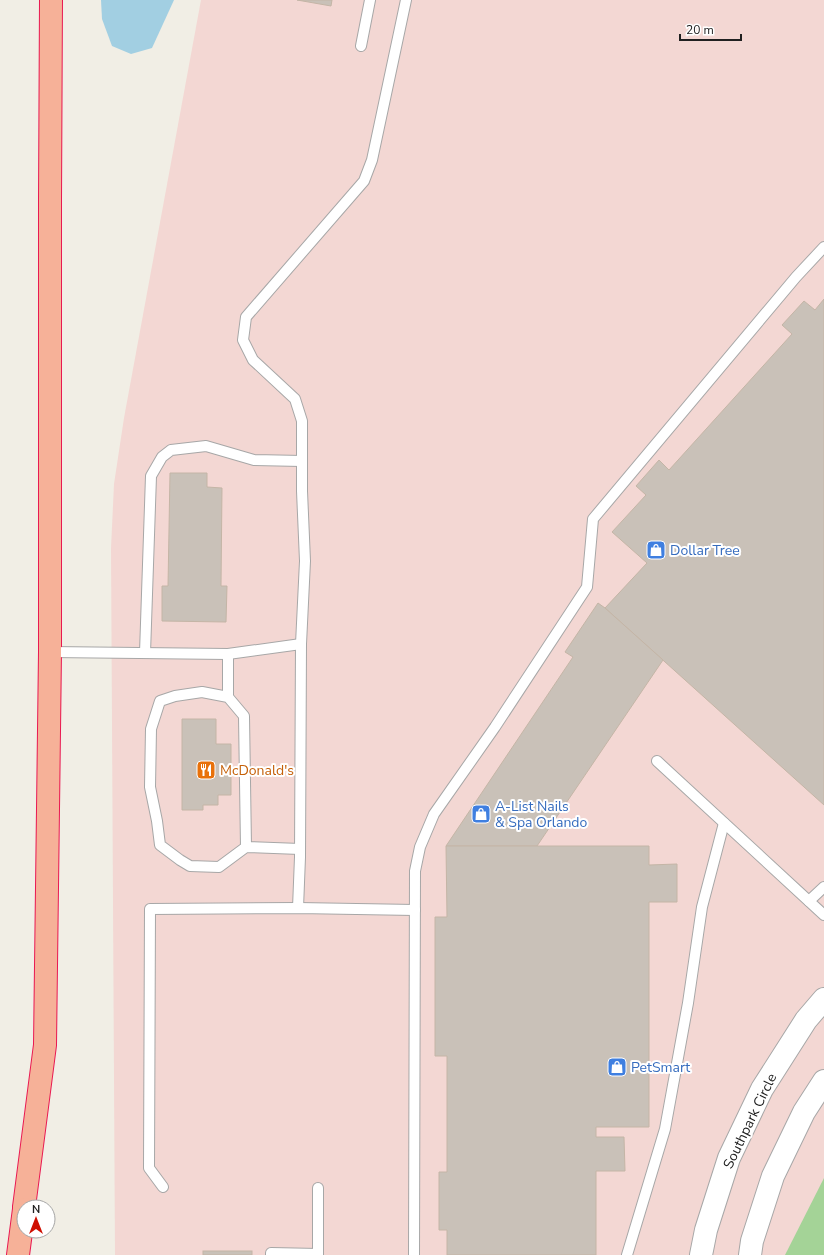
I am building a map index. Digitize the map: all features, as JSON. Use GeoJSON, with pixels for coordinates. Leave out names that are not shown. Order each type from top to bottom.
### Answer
{"type":"FeatureCollection","features":[{"type":"Feature","properties":{"kind":"highway"},"geometry":{"type":"LineString","coordinates":[[25,1199],[45,1044],[50,652],[51,0]]}},
{"type":"Feature","properties":{"kind":"highway"},"geometry":{"type":"LineString","coordinates":[[18,1255],[20,1239]]}},
{"type":"Feature","properties":{"kind":"street","name":"Southpark Circle"},"geometry":{"type":"LineString","coordinates":[[702,1255],[706,1230],[732,1151],[762,1089],[806,1020],[824,1000]]}},
{"type":"Feature","properties":{"kind":"street"},"geometry":{"type":"LineString","coordinates":[[750,1255],[752,1241],[773,1176],[804,1112],[824,1080]]}},
{"type":"Feature","properties":{"kind":"lane"},"geometry":{"type":"LineString","coordinates":[[361,46],[370,0]]}},
{"type":"Feature","properties":{"kind":"lane"},"geometry":{"type":"LineString","coordinates":[[298,908],[300,849],[301,644],[305,561],[302,421],[294,399],[253,360],[243,340],[246,316],[364,181],[372,160],[406,0]]}},
{"type":"Feature","properties":{"kind":"lane"},"geometry":{"type":"LineString","coordinates":[[414,1255],[415,871],[420,847],[434,814],[495,727],[586,587],[593,518],[796,277],[824,247]]}},
{"type":"Feature","properties":{"kind":"lane"},"geometry":{"type":"LineString","coordinates":[[145,653],[151,476],[162,457],[171,450],[206,446],[254,460],[302,461]]}},
{"type":"Feature","properties":{"kind":"lane"},"geometry":{"type":"LineString","coordinates":[[50,652],[228,654],[301,644]]}},
{"type":"Feature","properties":{"kind":"lane"},"geometry":{"type":"LineString","coordinates":[[228,654],[228,698]]}},
{"type":"Feature","properties":{"kind":"lane"},"geometry":{"type":"LineString","coordinates":[[246,847],[244,716],[228,698],[202,692],[175,696],[160,701],[151,729],[150,787],[160,845],[190,866],[219,867],[246,847],[300,849]]}},
{"type":"Feature","properties":{"kind":"lane"},"geometry":{"type":"LineString","coordinates":[[657,761],[824,915]]}},
{"type":"Feature","properties":{"kind":"lane"},"geometry":{"type":"LineString","coordinates":[[627,1255],[665,1129],[688,1003],[702,907],[724,824]]}},
{"type":"Feature","properties":{"kind":"lane"},"geometry":{"type":"LineString","coordinates":[[809,901],[824,887]]}},
{"type":"Feature","properties":{"kind":"lane"},"geometry":{"type":"LineString","coordinates":[[163,1187],[149,1168],[150,909],[298,908],[415,910]]}},
{"type":"Feature","properties":{"kind":"lane"},"geometry":{"type":"LineString","coordinates":[[270,1255],[270,1253],[318,1254],[318,1188]]}},
{"type":"Feature","properties":{"kind":"shaded area"},"geometry":{"type":"Polygon","coordinates":[[[201,0],[824,0],[824,1255],[115,1255],[111,548],[114,484],[124,418],[201,0]]]}},
{"type":"Feature","properties":{"kind":"green space"},"geometry":{"type":"Polygon","coordinates":[[[824,1178],[824,1255],[785,1255],[824,1178]]]}},
{"type":"Feature","properties":{"kind":"water"},"geometry":{"type":"Polygon","coordinates":[[[101,0],[174,0],[152,48],[131,54],[112,46],[102,19],[101,0]]]}},
{"type":"Feature","properties":{"kind":"building"},"geometry":{"type":"Polygon","coordinates":[[[297,0],[332,0],[331,6],[297,0]]]}},
{"type":"Feature","properties":{"kind":"building"},"geometry":{"type":"Polygon","coordinates":[[[824,299],[824,805],[605,608],[647,563],[612,532],[646,495],[636,486],[659,460],[669,470],[792,334],[782,325],[804,301],[815,310],[824,299]]]}},
{"type":"Feature","properties":{"kind":"building"},"geometry":{"type":"Polygon","coordinates":[[[170,473],[207,473],[207,487],[222,488],[221,586],[227,586],[226,622],[162,621],[162,586],[168,586],[170,473]]]}},
{"type":"Feature","properties":{"kind":"building"},"geometry":{"type":"Polygon","coordinates":[[[598,603],[663,660],[537,846],[446,846],[573,657],[565,652],[598,603]]]}},
{"type":"Feature","properties":{"kind":"building","name":"McDonald's"},"geometry":{"type":"Polygon","coordinates":[[[182,719],[216,719],[216,744],[231,744],[231,795],[218,795],[218,805],[203,805],[203,810],[182,810],[182,719]]]}},
{"type":"Feature","properties":{"kind":"building"},"geometry":{"type":"Polygon","coordinates":[[[446,846],[649,846],[649,865],[677,864],[677,902],[649,902],[649,1127],[596,1127],[596,1137],[624,1137],[625,1171],[596,1171],[596,1255],[447,1255],[447,1230],[439,1230],[439,1172],[447,1172],[447,1056],[435,1056],[435,917],[447,917],[446,846]]]}},
{"type":"Feature","properties":{"kind":"building"},"geometry":{"type":"Polygon","coordinates":[[[203,1251],[252,1251],[252,1255],[203,1255],[203,1251]]]}},
{"type":"Feature","properties":{"kind":"place","name":"Dollar Tree"},"geometry":{"type":"Point","coordinates":[656,550]}},
{"type":"Feature","properties":{"kind":"place","name":"McDonald's"},"geometry":{"type":"Point","coordinates":[206,770]}},
{"type":"Feature","properties":{"kind":"place","name":"A-List Nails & Spa Orlando"},"geometry":{"type":"Point","coordinates":[481,814]}},
{"type":"Feature","properties":{"kind":"place","name":"PetSmart"},"geometry":{"type":"Point","coordinates":[617,1067]}}]}
